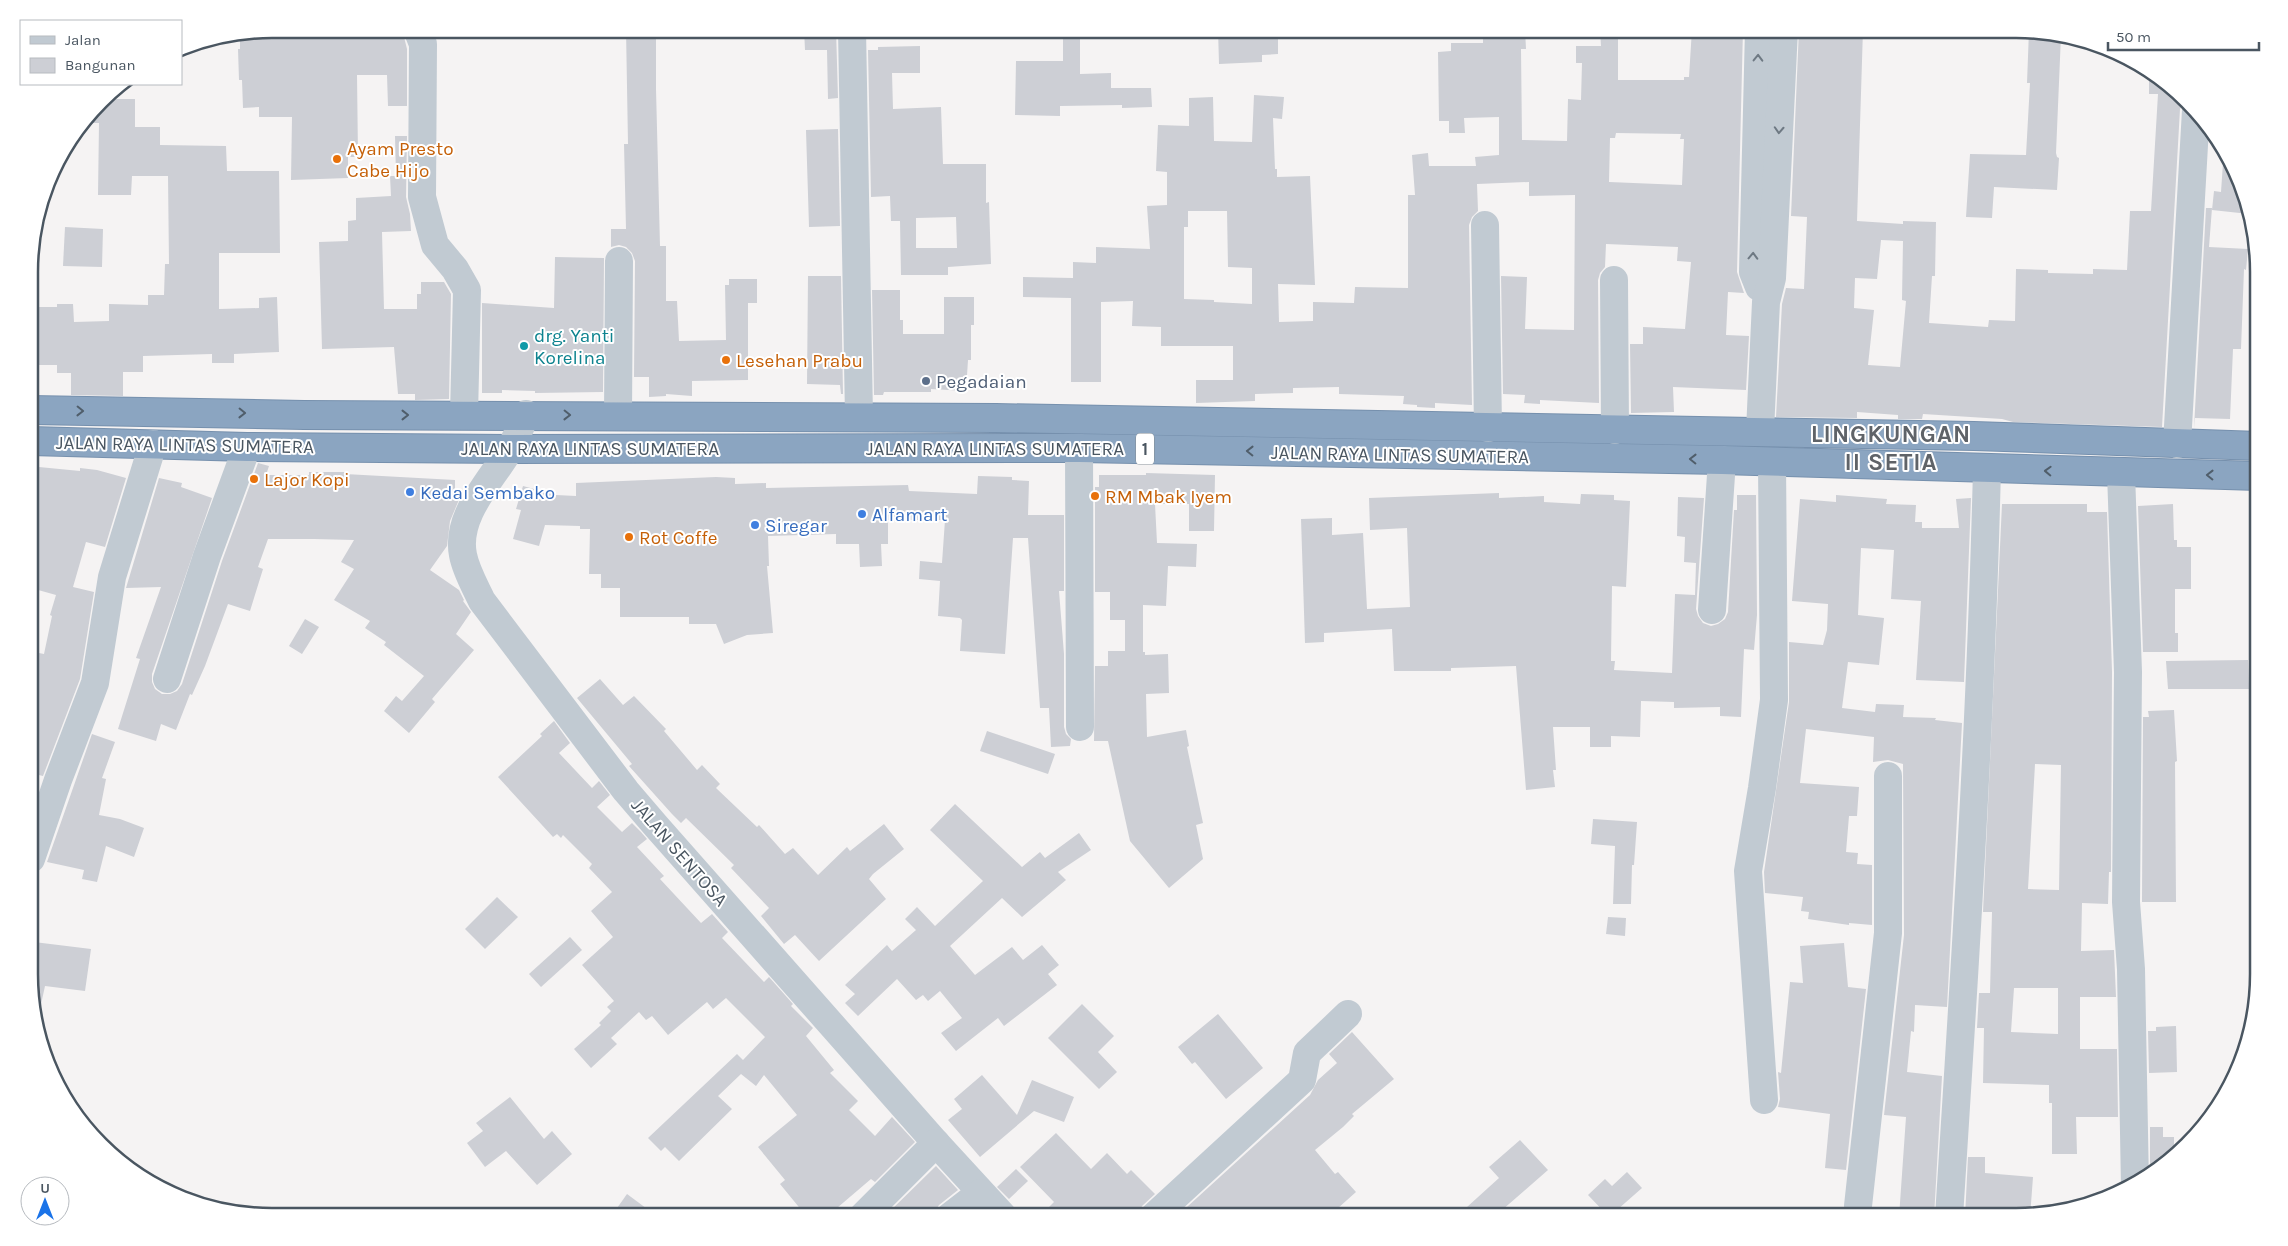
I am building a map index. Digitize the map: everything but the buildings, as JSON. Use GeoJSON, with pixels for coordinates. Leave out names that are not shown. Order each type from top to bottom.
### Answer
{"type":"FeatureCollection","features":[{"type":"Feature","properties":{"kind":"highway","name":"JALAN RAYA LINTAS SUMATERA"},"geometry":{"type":"LineString","coordinates":[[38,410],[464,415],[858,416],[1488,428],[1760,431],[2250,446]]}},
{"type":"Feature","properties":{"kind":"highway","name":"JALAN RAYA LINTAS SUMATERA"},"geometry":{"type":"LineString","coordinates":[[38,441],[247,447],[510,449],[1079,448],[1722,460],[2250,476]]}},
{"type":"Feature","properties":{"kind":"street"},"geometry":{"type":"LineString","coordinates":[[421,38],[423,44],[422,198],[435,245],[455,270],[467,290],[464,415]]}},
{"type":"Feature","properties":{"kind":"street"},"geometry":{"type":"LineString","coordinates":[[852,38],[858,416]]}},
{"type":"Feature","properties":{"kind":"street"},"geometry":{"type":"LineString","coordinates":[[1760,38],[1769,95]]}},
{"type":"Feature","properties":{"kind":"street"},"geometry":{"type":"LineString","coordinates":[[1760,431],[1766,302],[1753,272],[1769,95],[1782,38]]}},
{"type":"Feature","properties":{"kind":"street"},"geometry":{"type":"LineString","coordinates":[[2177,444],[2195,121]]}},
{"type":"Feature","properties":{"kind":"street"},"geometry":{"type":"LineString","coordinates":[[1485,225],[1488,428]]}},
{"type":"Feature","properties":{"kind":"street"},"geometry":{"type":"LineString","coordinates":[[618,416],[619,261]]}},
{"type":"Feature","properties":{"kind":"street"},"geometry":{"type":"LineString","coordinates":[[1614,280],[1615,430]]}},
{"type":"Feature","properties":{"kind":"street","name":"JALAN SENTOSA"},"geometry":{"type":"LineString","coordinates":[[526,414],[510,449],[471,510],[464,532],[463,553],[469,574],[482,601],[626,791],[995,1208]]}},
{"type":"Feature","properties":{"kind":"street"},"geometry":{"type":"LineString","coordinates":[[38,840],[95,683],[112,577],[153,444]]}},
{"type":"Feature","properties":{"kind":"street"},"geometry":{"type":"LineString","coordinates":[[167,679],[247,447]]}},
{"type":"Feature","properties":{"kind":"street"},"geometry":{"type":"LineString","coordinates":[[1079,448],[1080,727]]}},
{"type":"Feature","properties":{"kind":"street"},"geometry":{"type":"LineString","coordinates":[[1712,610],[1722,460]]}},
{"type":"Feature","properties":{"kind":"street"},"geometry":{"type":"LineString","coordinates":[[1764,1100],[1748,871],[1774,700],[1772,462]]}},
{"type":"Feature","properties":{"kind":"street"},"geometry":{"type":"LineString","coordinates":[[1950,1208],[1971,875],[1984,583],[1987,468]]}},
{"type":"Feature","properties":{"kind":"street"},"geometry":{"type":"LineString","coordinates":[[2121,473],[2128,672],[2126,902],[2131,969],[2135,1176]]}},
{"type":"Feature","properties":{"kind":"street"},"geometry":{"type":"LineString","coordinates":[[1858,1206],[1888,933],[1888,776]]}},
{"type":"Feature","properties":{"kind":"street"},"geometry":{"type":"LineString","coordinates":[[1163,1208],[1302,1080],[1307,1053],[1348,1014]]}},
{"type":"Feature","properties":{"kind":"street"},"geometry":{"type":"LineString","coordinates":[[871,1208],[936,1143]]}},
{"type":"Feature","properties":{"kind":"street"},"geometry":{"type":"LineString","coordinates":[[961,1208],[980,1193]]}},
{"type":"Feature","properties":{"kind":"place","name":"Ayam Presto Cabe Hijo"},"geometry":{"type":"Point","coordinates":[337,159]}},
{"type":"Feature","properties":{"kind":"place","name":"drg. Yanti Korelina"},"geometry":{"type":"Point","coordinates":[524,346]}},
{"type":"Feature","properties":{"kind":"place","name":"Lesehan Prabu"},"geometry":{"type":"Point","coordinates":[726,360]}},
{"type":"Feature","properties":{"kind":"place","name":"Pegadaian"},"geometry":{"type":"Point","coordinates":[926,381]}},
{"type":"Feature","properties":{"kind":"place","name":"Lajor Kopi"},"geometry":{"type":"Point","coordinates":[254,479]}},
{"type":"Feature","properties":{"kind":"place","name":"Kedai Sembako"},"geometry":{"type":"Point","coordinates":[410,492]}},
{"type":"Feature","properties":{"kind":"place","name":"RM Mbak Iyem"},"geometry":{"type":"Point","coordinates":[1095,496]}},
{"type":"Feature","properties":{"kind":"place","name":"Alfamart"},"geometry":{"type":"Point","coordinates":[862,514]}},
{"type":"Feature","properties":{"kind":"place","name":"Siregar"},"geometry":{"type":"Point","coordinates":[755,525]}},
{"type":"Feature","properties":{"kind":"place","name":"Rot Coffe"},"geometry":{"type":"Point","coordinates":[629,537]}},
{"type":"Feature","properties":{"kind":"district","name":"LINGKUNGAN II SETIA"},"geometry":{"type":"Point","coordinates":[1891,448]}}]}
